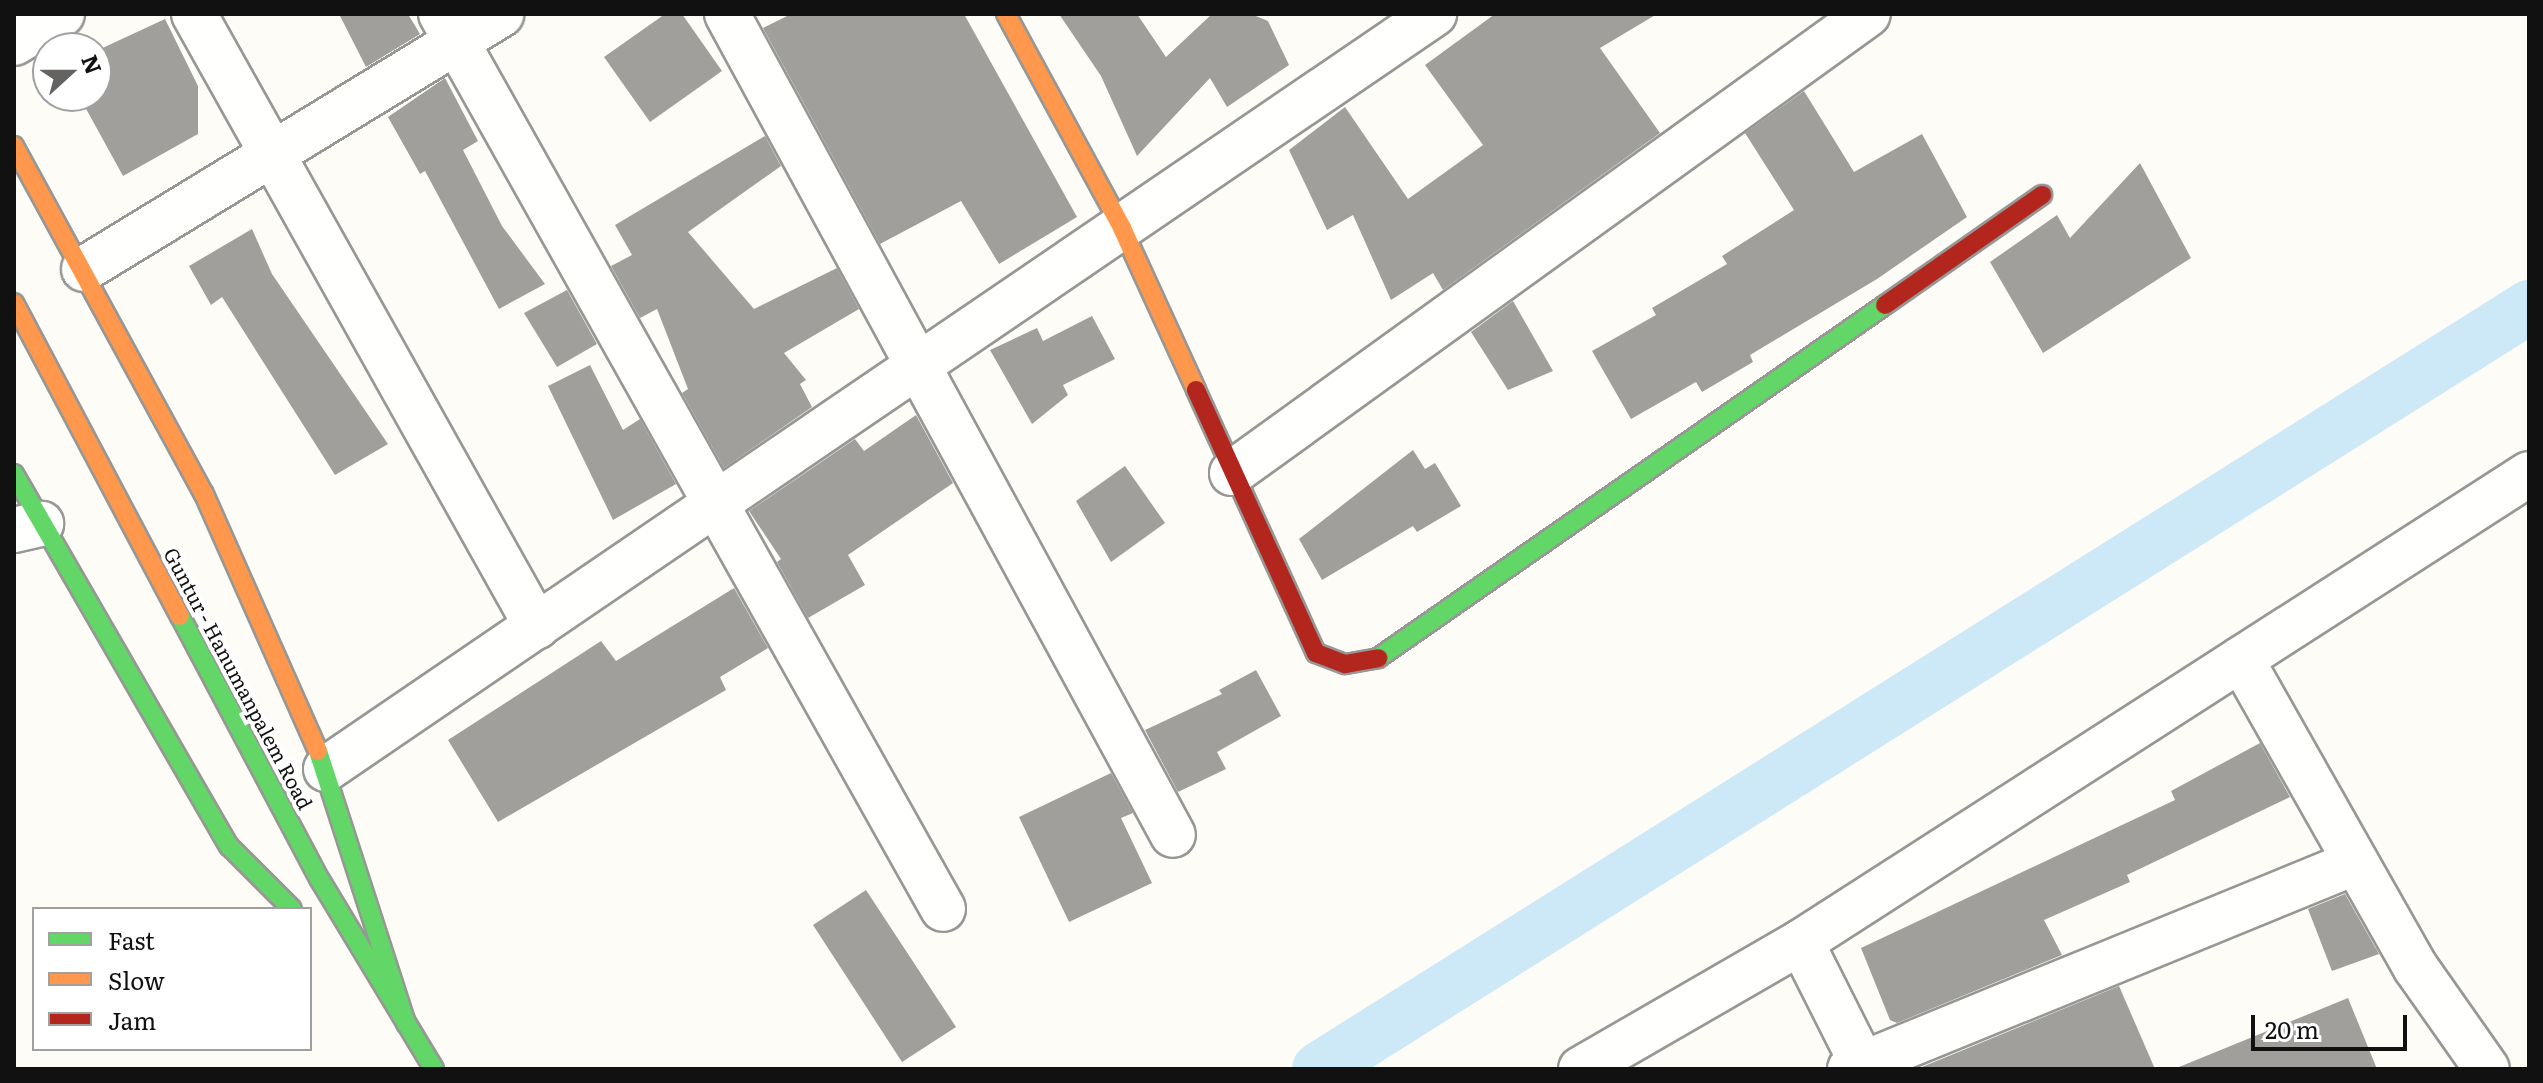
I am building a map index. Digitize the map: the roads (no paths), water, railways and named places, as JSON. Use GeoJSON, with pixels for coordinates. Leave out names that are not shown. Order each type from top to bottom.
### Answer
{"type":"FeatureCollection","features":[{"type":"Feature","properties":{"kind":"main road"},"geometry":{"type":"LineString","coordinates":[[1006,14],[1122,228],[1316,653],[1345,664],[1378,658],[2042,195]]}},
{"type":"Feature","properties":{"kind":"main road"},"geometry":{"type":"LineString","coordinates":[[14,146],[84,269],[204,494],[326,769],[406,1024]]}},
{"type":"Feature","properties":{"kind":"main road","name":"Guntur - Hanumanpalem Road"},"geometry":{"type":"LineString","coordinates":[[14,303],[320,880],[434,1069]]}},
{"type":"Feature","properties":{"kind":"main road"},"geometry":{"type":"LineString","coordinates":[[14,474],[28,527],[229,846],[290,907]]}},
{"type":"Feature","properties":{"kind":"main road"},"geometry":{"type":"LineString","coordinates":[[353,970],[406,1024]]}},
{"type":"Feature","properties":{"kind":"street"},"geometry":{"type":"LineString","coordinates":[[14,43],[62,14]]}},
{"type":"Feature","properties":{"kind":"street"},"geometry":{"type":"LineString","coordinates":[[194,14],[537,627]]}},
{"type":"Feature","properties":{"kind":"street"},"geometry":{"type":"LineString","coordinates":[[84,269],[274,153],[448,30],[501,14]]}},
{"type":"Feature","properties":{"kind":"street"},"geometry":{"type":"LineString","coordinates":[[727,14],[1173,835]]}},
{"type":"Feature","properties":{"kind":"street"},"geometry":{"type":"LineString","coordinates":[[326,769],[920,368],[1434,14]]}},
{"type":"Feature","properties":{"kind":"street"},"geometry":{"type":"LineString","coordinates":[[1232,473],[1868,14]]}},
{"type":"Feature","properties":{"kind":"street"},"geometry":{"type":"LineString","coordinates":[[448,30],[943,909]]}},
{"type":"Feature","properties":{"kind":"street"},"geometry":{"type":"LineString","coordinates":[[1581,1069],[1801,942],[2529,474]]}},
{"type":"Feature","properties":{"kind":"street"},"geometry":{"type":"LineString","coordinates":[[2241,659],[2416,968],[2487,1069]]}},
{"type":"Feature","properties":{"kind":"street"},"geometry":{"type":"LineString","coordinates":[[1801,942],[1859,1067],[2354,863]]}},
{"type":"Feature","properties":{"kind":"waterway"},"geometry":{"type":"LineString","coordinates":[[1319,1069],[2529,307]]}}]}
